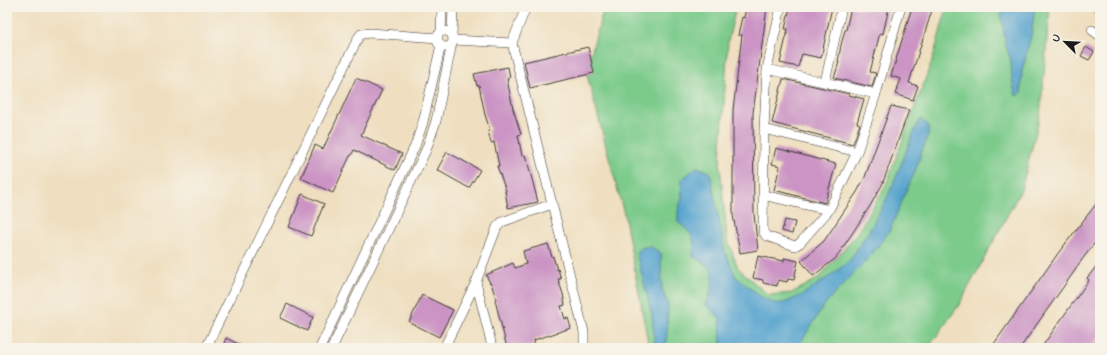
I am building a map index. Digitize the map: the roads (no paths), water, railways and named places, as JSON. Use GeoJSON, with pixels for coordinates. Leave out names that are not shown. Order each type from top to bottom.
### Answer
{"type":"FeatureCollection","features":[{"type":"Feature","properties":{"kind":"street"},"geometry":{"type":"LineString","coordinates":[[320,348],[415,146],[423,122],[440,39],[442,7]]}},
{"type":"Feature","properties":{"kind":"street"},"geometry":{"type":"LineString","coordinates":[[332,348],[426,150],[436,121],[452,39],[453,7]]}},
{"type":"Feature","properties":{"kind":"street"},"geometry":{"type":"LineString","coordinates":[[526,7],[512,43],[584,332],[584,348]]}},
{"type":"Feature","properties":{"kind":"street"},"geometry":{"type":"LineString","coordinates":[[781,7],[767,69],[764,128],[763,231],[766,236],[795,246],[800,243],[829,210],[857,152],[876,94],[901,7]]}},
{"type":"Feature","properties":{"kind":"street"},"geometry":{"type":"LineString","coordinates":[[825,82],[842,7]]}},
{"type":"Feature","properties":{"kind":"street"},"geometry":{"type":"LineString","coordinates":[[206,348],[361,34],[370,33],[440,39],[446,47],[452,39],[451,33],[446,31],[440,39]]}},
{"type":"Feature","properties":{"kind":"street"},"geometry":{"type":"LineString","coordinates":[[452,39],[512,43]]}},
{"type":"Feature","properties":{"kind":"street"},"geometry":{"type":"LineString","coordinates":[[767,69],[876,94]]}},
{"type":"Feature","properties":{"kind":"street"},"geometry":{"type":"LineString","coordinates":[[764,128],[857,152]]}},
{"type":"Feature","properties":{"kind":"street"},"geometry":{"type":"LineString","coordinates":[[763,195],[829,210]]}},
{"type":"Feature","properties":{"kind":"street"},"geometry":{"type":"LineString","coordinates":[[444,348],[476,282],[497,227],[502,222],[552,204]]}},
{"type":"Feature","properties":{"kind":"street"},"geometry":{"type":"LineString","coordinates":[[361,261],[371,266]]}},
{"type":"Feature","properties":{"kind":"street"},"geometry":{"type":"LineString","coordinates":[[476,282],[492,348]]}},
{"type":"Feature","properties":{"kind":"water"},"geometry":{"type":"Polygon","coordinates":[[[1002,7],[1035,7],[1031,36],[1022,71],[1021,93],[1016,96],[1012,80],[1011,61],[1005,43],[1001,10],[1002,7]]]}},
{"type":"Feature","properties":{"kind":"water"},"geometry":{"type":"Polygon","coordinates":[[[921,119],[929,126],[928,136],[915,172],[890,230],[873,253],[825,304],[797,348],[721,348],[720,318],[706,305],[713,279],[712,274],[707,265],[693,257],[694,244],[692,236],[678,222],[678,211],[682,197],[681,180],[697,167],[710,172],[725,252],[736,277],[760,296],[774,303],[784,303],[802,295],[837,271],[850,260],[869,231],[888,196],[915,129],[921,119]]]}},
{"type":"Feature","properties":{"kind":"water"},"geometry":{"type":"Polygon","coordinates":[[[643,247],[651,247],[661,253],[662,289],[668,304],[665,348],[655,348],[652,315],[636,252],[643,247]]]}}]}
